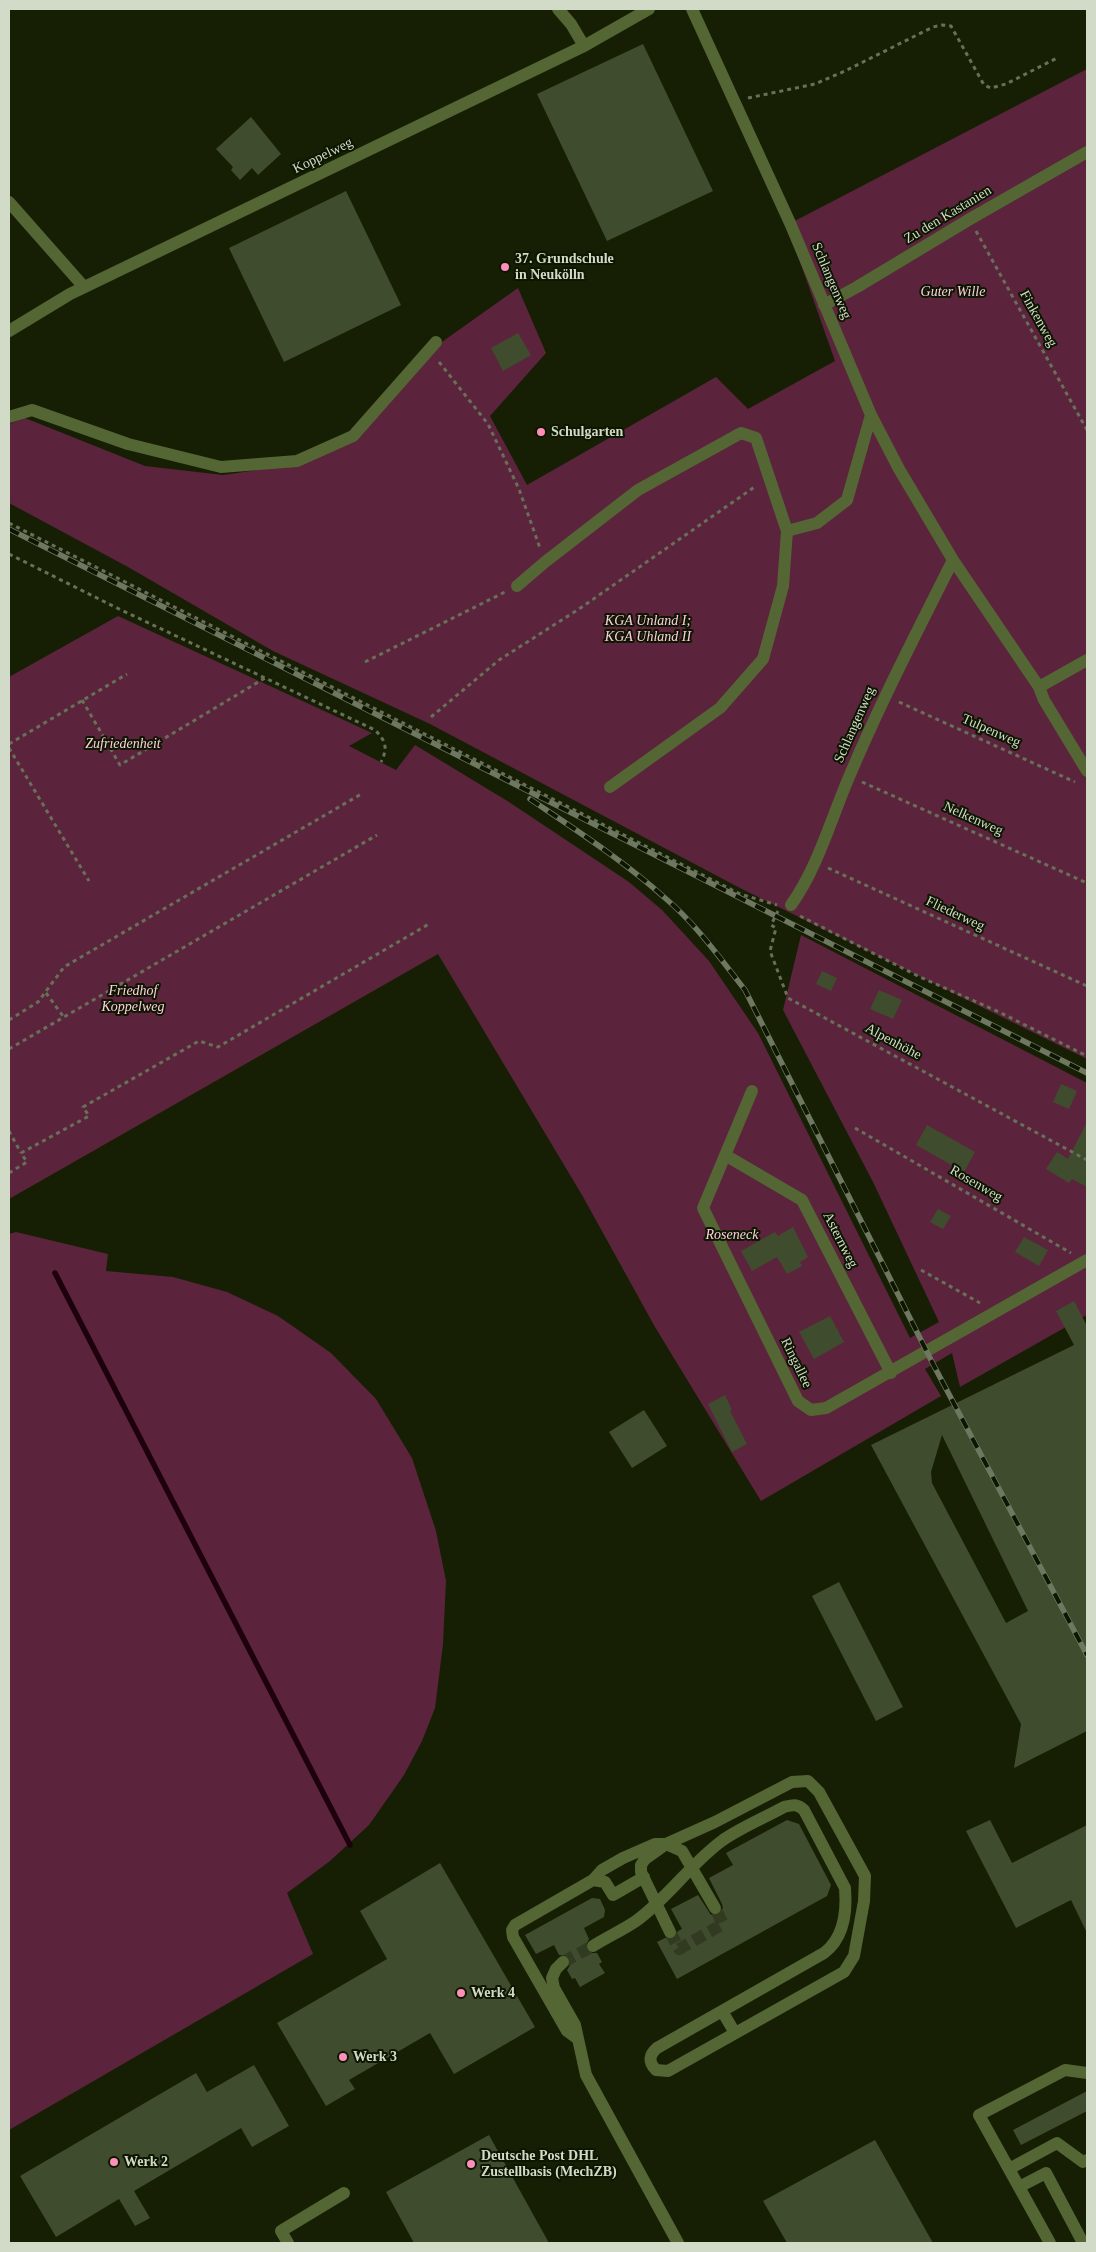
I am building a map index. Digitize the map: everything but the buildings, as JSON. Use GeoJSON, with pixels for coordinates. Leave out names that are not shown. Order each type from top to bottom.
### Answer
{"type":"FeatureCollection","features":[{"type":"Feature","properties":{"kind":"street"},"geometry":{"type":"LineString","coordinates":[[558,9],[571,24],[584,46]]}},
{"type":"Feature","properties":{"kind":"street","name":"Koppelweg"},"geometry":{"type":"LineString","coordinates":[[9,331],[84,287],[584,46],[649,9]]}},
{"type":"Feature","properties":{"kind":"street","name":"Schlangenweg"},"geometry":{"type":"LineString","coordinates":[[692,9],[790,223],[871,415],[899,469],[953,560],[1039,687],[1044,700],[1087,771]]}},
{"type":"Feature","properties":{"kind":"street","name":"Zu den Kastanien"},"geometry":{"type":"LineString","coordinates":[[824,305],[1087,152]]}},
{"type":"Feature","properties":{"kind":"street"},"geometry":{"type":"LineString","coordinates":[[9,202],[84,287]]}},
{"type":"Feature","properties":{"kind":"street"},"geometry":{"type":"LineString","coordinates":[[9,417],[32,410],[128,444],[221,467],[298,461],[353,436],[433,346]]}},
{"type":"Feature","properties":{"kind":"street"},"geometry":{"type":"LineString","coordinates":[[787,531],[818,523],[847,500],[871,415]]}},
{"type":"Feature","properties":{"kind":"street"},"geometry":{"type":"LineString","coordinates":[[517,586],[638,490],[741,433],[756,438],[787,531],[783,586],[763,659],[720,708],[610,787]]}},
{"type":"Feature","properties":{"kind":"street","name":"Schlangenweg"},"geometry":{"type":"LineString","coordinates":[[786,907],[804,886],[849,776],[885,696],[953,560]]}},
{"type":"Feature","properties":{"kind":"street"},"geometry":{"type":"LineString","coordinates":[[1039,687],[1087,660]]}},
{"type":"Feature","properties":{"kind":"street","name":"Ringallee"},"geometry":{"type":"LineString","coordinates":[[752,1091],[704,1208],[798,1401],[811,1410],[826,1408],[891,1373],[994,1311],[1086,1260]]}},
{"type":"Feature","properties":{"kind":"street","name":"Asternweg"},"geometry":{"type":"LineString","coordinates":[[725,1155],[802,1200],[891,1373]]}},
{"type":"Feature","properties":{"kind":"street"},"geometry":{"type":"LineString","coordinates":[[593,1946],[637,1920],[656,1903],[692,1868],[723,1840],[793,1804],[804,1810],[845,1888],[846,1900],[840,1936],[833,1946],[657,2048],[652,2053],[651,2065],[656,2070],[668,2071],[836,1976],[848,1966],[854,1956],[864,1901],[865,1876],[819,1792],[808,1782],[792,1782],[715,1822],[666,1844],[645,1859],[641,1865],[641,1872],[644,1877],[656,1903],[670,1932]]}},
{"type":"Feature","properties":{"kind":"street"},"geometry":{"type":"LineString","coordinates":[[578,2039],[567,2030],[513,1937],[512,1930],[515,1925],[593,1880],[602,1870],[623,1858],[655,1844],[666,1844],[682,1851],[714,1908]]}},
{"type":"Feature","properties":{"kind":"street"},"geometry":{"type":"LineString","coordinates":[[593,1880],[605,1882],[614,1894],[644,1877]]}},
{"type":"Feature","properties":{"kind":"street"},"geometry":{"type":"LineString","coordinates":[[563,1962],[556,1969],[552,1978],[554,1988],[575,2025],[586,2075],[678,2243]]}},
{"type":"Feature","properties":{"kind":"street"},"geometry":{"type":"LineString","coordinates":[[722,2011],[735,2033]]}},
{"type":"Feature","properties":{"kind":"street"},"geometry":{"type":"LineString","coordinates":[[1050,2243],[979,2115],[1065,2070],[1087,2073]]}},
{"type":"Feature","properties":{"kind":"street"},"geometry":{"type":"LineString","coordinates":[[1009,2169],[1057,2143],[1082,2162],[1087,2160]]}},
{"type":"Feature","properties":{"kind":"street"},"geometry":{"type":"LineString","coordinates":[[1019,2187],[1046,2173],[1083,2243]]}},
{"type":"Feature","properties":{"kind":"street"},"geometry":{"type":"LineString","coordinates":[[288,2243],[281,2231],[344,2193]]}},
{"type":"Feature","properties":{"kind":"path"},"geometry":{"type":"LineString","coordinates":[[740,99],[815,84],[846,71],[933,27],[942,25],[951,26],[984,85],[991,88],[1006,84],[1059,57]]}},
{"type":"Feature","properties":{"kind":"path","name":"Finkenweg"},"geometry":{"type":"LineString","coordinates":[[970,219],[1087,430]]}},
{"type":"Feature","properties":{"kind":"path"},"geometry":{"type":"LineString","coordinates":[[433,346],[488,424],[519,489],[545,562]]}},
{"type":"Feature","properties":{"kind":"path"},"geometry":{"type":"LineString","coordinates":[[431,717],[499,660],[579,609],[769,477]]}},
{"type":"Feature","properties":{"kind":"path"},"geometry":{"type":"LineString","coordinates":[[9,523],[740,894],[786,907],[920,977],[998,1012],[1087,1056]]}},
{"type":"Feature","properties":{"kind":"path"},"geometry":{"type":"LineString","coordinates":[[9,554],[117,608],[375,730],[383,737],[386,745],[386,754],[381,762]]}},
{"type":"Feature","properties":{"kind":"path"},"geometry":{"type":"LineString","coordinates":[[365,662],[517,586]]}},
{"type":"Feature","properties":{"kind":"path"},"geometry":{"type":"LineString","coordinates":[[9,744],[127,674]]}},
{"type":"Feature","properties":{"kind":"path"},"geometry":{"type":"LineString","coordinates":[[82,700],[120,765],[265,678]]}},
{"type":"Feature","properties":{"kind":"path","name":"Tulpenweg"},"geometry":{"type":"LineString","coordinates":[[885,696],[1078,783]]}},
{"type":"Feature","properties":{"kind":"path"},"geometry":{"type":"LineString","coordinates":[[9,748],[89,881]]}},
{"type":"Feature","properties":{"kind":"path","name":"Nelkenweg"},"geometry":{"type":"LineString","coordinates":[[849,776],[1087,883]]}},
{"type":"Feature","properties":{"kind":"path"},"geometry":{"type":"LineString","coordinates":[[9,1020],[38,1002],[64,967],[364,793]]}},
{"type":"Feature","properties":{"kind":"path"},"geometry":{"type":"LineString","coordinates":[[9,1049],[377,835]]}},
{"type":"Feature","properties":{"kind":"path","name":"Fliederweg"},"geometry":{"type":"LineString","coordinates":[[814,862],[1087,986]]}},
{"type":"Feature","properties":{"kind":"path","name":"Alpenhöhe"},"geometry":{"type":"LineString","coordinates":[[786,907],[771,925],[776,928],[770,951],[788,998],[1087,1160]]}},
{"type":"Feature","properties":{"kind":"path"},"geometry":{"type":"LineString","coordinates":[[22,1153],[89,1116],[83,1107],[199,1041],[218,1047],[429,924]]}},
{"type":"Feature","properties":{"kind":"path"},"geometry":{"type":"LineString","coordinates":[[46,993],[63,1016]]}},
{"type":"Feature","properties":{"kind":"path","name":"Rosenweg"},"geometry":{"type":"LineString","coordinates":[[855,1128],[1086,1260]]}},
{"type":"Feature","properties":{"kind":"path"},"geometry":{"type":"LineString","coordinates":[[9,1131],[27,1162],[9,1173]]}},
{"type":"Feature","properties":{"kind":"path"},"geometry":{"type":"LineString","coordinates":[[921,1270],[994,1311]]}},
{"type":"Feature","properties":{"kind":"green space"},"geometry":{"type":"Polygon","coordinates":[[[1087,69],[1087,1059],[740,888],[430,724],[273,651],[128,567],[9,503],[9,424],[25,418],[145,466],[223,475],[306,463],[361,429],[432,349],[518,288],[546,353],[490,416],[527,485],[716,377],[748,409],[835,361],[787,225],[1087,69]]]}},
{"type":"Feature","properties":{"kind":"green space"},"geometry":{"type":"Polygon","coordinates":[[[118,616],[372,733],[349,746],[396,770],[415,745],[509,802],[629,882],[662,910],[709,961],[758,1033],[910,1338],[939,1322],[873,1182],[783,1010],[801,935],[1087,1083],[1087,1315],[960,1387],[952,1353],[925,1369],[941,1396],[761,1501],[655,1327],[582,1195],[438,954],[9,1199],[9,677],[118,616]]]}},
{"type":"Feature","properties":{"kind":"green space"},"geometry":{"type":"Polygon","coordinates":[[[16,1232],[108,1254],[106,1271],[173,1277],[227,1292],[278,1316],[331,1353],[376,1399],[412,1458],[436,1531],[446,1581],[443,1644],[435,1708],[422,1741],[404,1775],[369,1825],[330,1861],[287,1893],[313,1954],[9,2130],[9,1234],[16,1232]]]}},
{"type":"Feature","properties":{"kind":"waterway"},"geometry":{"type":"LineString","coordinates":[[55,1273],[350,1845]]}},
{"type":"Feature","properties":{"kind":"tunnel"},"geometry":{"type":"LineString","coordinates":[[670,1932],[679,1949],[723,1924],[715,1908]]}},
{"type":"Feature","properties":{"kind":"tunnel"},"geometry":{"type":"LineString","coordinates":[[563,1962],[593,1946]]}},
{"type":"Feature","properties":{"kind":"railway"},"geometry":{"type":"LineString","coordinates":[[9,529],[1087,1073]]}},
{"type":"Feature","properties":{"kind":"railway"},"geometry":{"type":"LineString","coordinates":[[530,799],[582,834],[665,898],[697,930],[745,990],[933,1364],[1087,1655]]}},
{"type":"Feature","properties":{"kind":"place","name":"37. Grundschule in Neukölln"},"geometry":{"type":"Point","coordinates":[505,267]}},
{"type":"Feature","properties":{"kind":"place","name":"Schulgarten"},"geometry":{"type":"Point","coordinates":[541,432]}},
{"type":"Feature","properties":{"kind":"place","name":"Werk 4"},"geometry":{"type":"Point","coordinates":[461,1993]}},
{"type":"Feature","properties":{"kind":"place","name":"Werk 3"},"geometry":{"type":"Point","coordinates":[343,2057]}},
{"type":"Feature","properties":{"kind":"place","name":"Werk 2"},"geometry":{"type":"Point","coordinates":[114,2162]}},
{"type":"Feature","properties":{"kind":"place","name":"Deutsche Post DHL Zustellbasis (MechZB)"},"geometry":{"type":"Point","coordinates":[471,2164]}},
{"type":"Feature","properties":{"kind":"park label","name":"Guter Wille"},"geometry":{"type":"Point","coordinates":[953,292]}},
{"type":"Feature","properties":{"kind":"park label","name":"KGA Unland I; KGA Uhland II"},"geometry":{"type":"Point","coordinates":[648,630]}},
{"type":"Feature","properties":{"kind":"park label","name":"Zufriedenheit"},"geometry":{"type":"Point","coordinates":[123,744]}},
{"type":"Feature","properties":{"kind":"park label","name":"Friedhof Koppelweg"},"geometry":{"type":"Point","coordinates":[133,1000]}},
{"type":"Feature","properties":{"kind":"park label","name":"Roseneck"},"geometry":{"type":"Point","coordinates":[732,1235]}}]}
